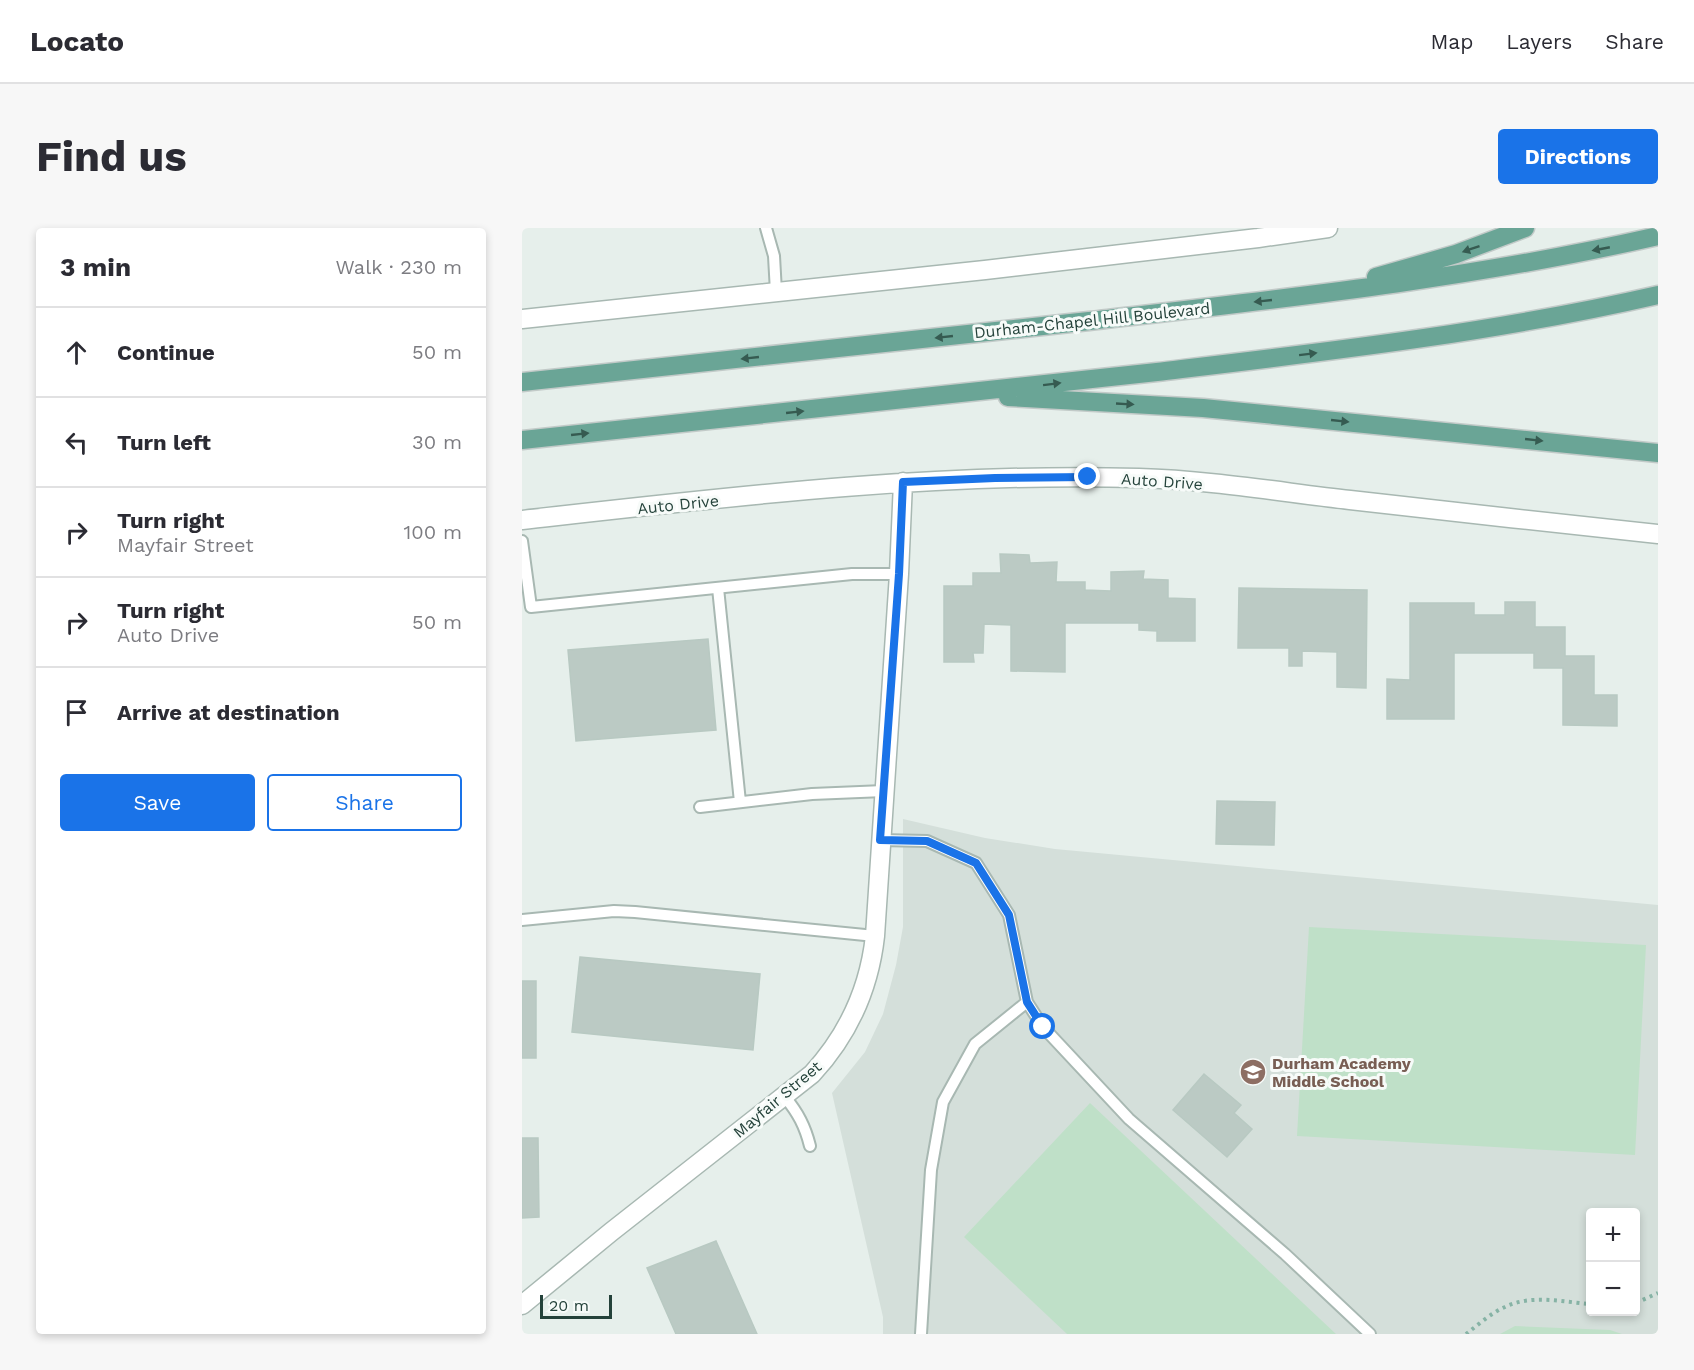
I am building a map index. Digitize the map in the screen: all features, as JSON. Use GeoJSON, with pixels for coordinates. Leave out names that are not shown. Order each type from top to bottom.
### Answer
{"type":"FeatureCollection","features":[{"type":"Feature","properties":{"kind":"main road"},"geometry":{"type":"LineString","coordinates":[[1308,296],[1456,254],[1525,228]]}},
{"type":"Feature","properties":{"kind":"main road","name":"Durham-Chapel Hill Boulevard"},"geometry":{"type":"LineString","coordinates":[[522,382],[1308,296],[1456,275],[1658,236]]}},
{"type":"Feature","properties":{"kind":"main road"},"geometry":{"type":"LineString","coordinates":[[522,440],[962,394],[1383,345],[1658,296]]}},
{"type":"Feature","properties":{"kind":"main road"},"geometry":{"type":"LineString","coordinates":[[962,394],[1203,408],[1658,453]]}},
{"type":"Feature","properties":{"kind":"street"},"geometry":{"type":"LineString","coordinates":[[522,319],[1247,240],[1328,228]]}},
{"type":"Feature","properties":{"kind":"street","name":"Auto Drive"},"geometry":{"type":"LineString","coordinates":[[522,520],[903,482],[995,478],[1142,478],[1227,485],[1658,534]]}},
{"type":"Feature","properties":{"kind":"street","name":"Mayfair Street"},"geometry":{"type":"LineString","coordinates":[[522,1305],[812,1074],[832,1053],[848,1025],[862,994],[872,959],[875,936],[903,482]]}},
{"type":"Feature","properties":{"kind":"lane"},"geometry":{"type":"LineString","coordinates":[[768,230],[774,256],[776,292]]}},
{"type":"Feature","properties":{"kind":"lane"},"geometry":{"type":"LineString","coordinates":[[522,541],[527,608],[852,574],[899,574]]}},
{"type":"Feature","properties":{"kind":"lane"},"geometry":{"type":"LineString","coordinates":[[718,588],[741,802]]}},
{"type":"Feature","properties":{"kind":"lane"},"geometry":{"type":"LineString","coordinates":[[700,807],[812,794],[884,791]]}},
{"type":"Feature","properties":{"kind":"lane"},"geometry":{"type":"LineString","coordinates":[[880,840],[927,841],[976,863],[1009,915],[1027,1002],[1043,1027],[1129,1119],[1285,1254],[1370,1334]]}},
{"type":"Feature","properties":{"kind":"lane"},"geometry":{"type":"LineString","coordinates":[[522,920],[614,911],[875,936]]}},
{"type":"Feature","properties":{"kind":"lane"},"geometry":{"type":"LineString","coordinates":[[921,1334],[932,1170],[943,1102],[975,1044],[1027,1002]]}},
{"type":"Feature","properties":{"kind":"lane"},"geometry":{"type":"LineString","coordinates":[[785,1097],[804,1124],[810,1146]]}},
{"type":"Feature","properties":{"kind":"path"},"geometry":{"type":"LineString","coordinates":[[1640,1301],[1658,1293]]}},
{"type":"Feature","properties":{"kind":"path"},"geometry":{"type":"LineString","coordinates":[[1466,1334],[1503,1307],[1521,1301],[1586,1304]]}},
{"type":"Feature","properties":{"kind":"shaded area","name":"Durham Academy Middle School"},"geometry":{"type":"Polygon","coordinates":[[[903,819],[985,838],[1055,849],[1658,905],[1658,1334],[883,1334],[883,1317],[832,1093],[865,1052],[883,1014],[903,927],[903,819]]]}},
{"type":"Feature","properties":{"kind":"green space"},"geometry":{"type":"Polygon","coordinates":[[[1309,927],[1646,945],[1635,1155],[1297,1136],[1309,927]]]}},
{"type":"Feature","properties":{"kind":"green space"},"geometry":{"type":"Polygon","coordinates":[[[1090,1103],[1336,1334],[1067,1334],[964,1237],[1090,1103]]]}},
{"type":"Feature","properties":{"kind":"green space"},"geometry":{"type":"Polygon","coordinates":[[[1515,1326],[1610,1330],[1622,1334],[1500,1334],[1515,1326]]]}},
{"type":"Feature","properties":{"kind":"building"},"geometry":{"type":"Polygon","coordinates":[[[1000,554],[1029,555],[1030,563],[1057,562],[1056,582],[1085,582],[1085,590],[1111,591],[1111,572],[1144,571],[1143,579],[1168,580],[1168,598],[1195,599],[1195,641],[1157,641],[1157,631],[1139,630],[1139,623],[1065,623],[1065,672],[1011,671],[1011,625],[984,624],[983,653],[973,653],[974,662],[944,662],[944,586],[973,586],[973,573],[1001,573],[1000,554]]]}},
{"type":"Feature","properties":{"kind":"building"},"geometry":{"type":"Polygon","coordinates":[[[1239,588],[1367,590],[1366,688],[1337,687],[1337,652],[1302,651],[1302,666],[1289,666],[1289,648],[1238,648],[1239,588]]]}},
{"type":"Feature","properties":{"kind":"building"},"geometry":{"type":"Polygon","coordinates":[[[1505,602],[1535,602],[1535,627],[1565,627],[1565,656],[1594,656],[1594,695],[1617,695],[1617,726],[1563,725],[1563,668],[1534,668],[1534,653],[1454,653],[1454,719],[1387,719],[1387,679],[1410,680],[1410,603],[1474,603],[1474,615],[1505,615],[1505,602]]]}},
{"type":"Feature","properties":{"kind":"building"},"geometry":{"type":"Polygon","coordinates":[[[708,639],[716,730],[576,741],[568,650],[708,639]]]}},
{"type":"Feature","properties":{"kind":"building"},"geometry":{"type":"Polygon","coordinates":[[[1217,801],[1275,802],[1274,845],[1216,844],[1217,801]]]}},
{"type":"Feature","properties":{"kind":"building"},"geometry":{"type":"Polygon","coordinates":[[[580,957],[760,974],[753,1050],[572,1032],[580,957]]]}},
{"type":"Feature","properties":{"kind":"building"},"geometry":{"type":"Polygon","coordinates":[[[522,981],[536,981],[536,1058],[522,1058],[522,981]]]}},
{"type":"Feature","properties":{"kind":"building"},"geometry":{"type":"Polygon","coordinates":[[[1204,1074],[1241,1105],[1234,1113],[1252,1129],[1227,1157],[1173,1110],[1204,1074]]]}},
{"type":"Feature","properties":{"kind":"building"},"geometry":{"type":"Polygon","coordinates":[[[522,1138],[538,1138],[539,1217],[522,1218],[522,1138]]]}},
{"type":"Feature","properties":{"kind":"building"},"geometry":{"type":"Polygon","coordinates":[[[716,1241],[757,1334],[676,1334],[647,1268],[716,1241]]]}},
{"type":"Feature","properties":{"kind":"place","name":"Durham Academy Middle School"},"geometry":{"type":"Point","coordinates":[1253,1072]}},
{"type":"Feature","properties":{"kind":"route"},"geometry":{"type":"LineString","coordinates":[[1043,1027],[1027,1002],[1009,915],[976,863],[927,841],[880,840],[899,574],[903,482],[1088,477]]}}]}
